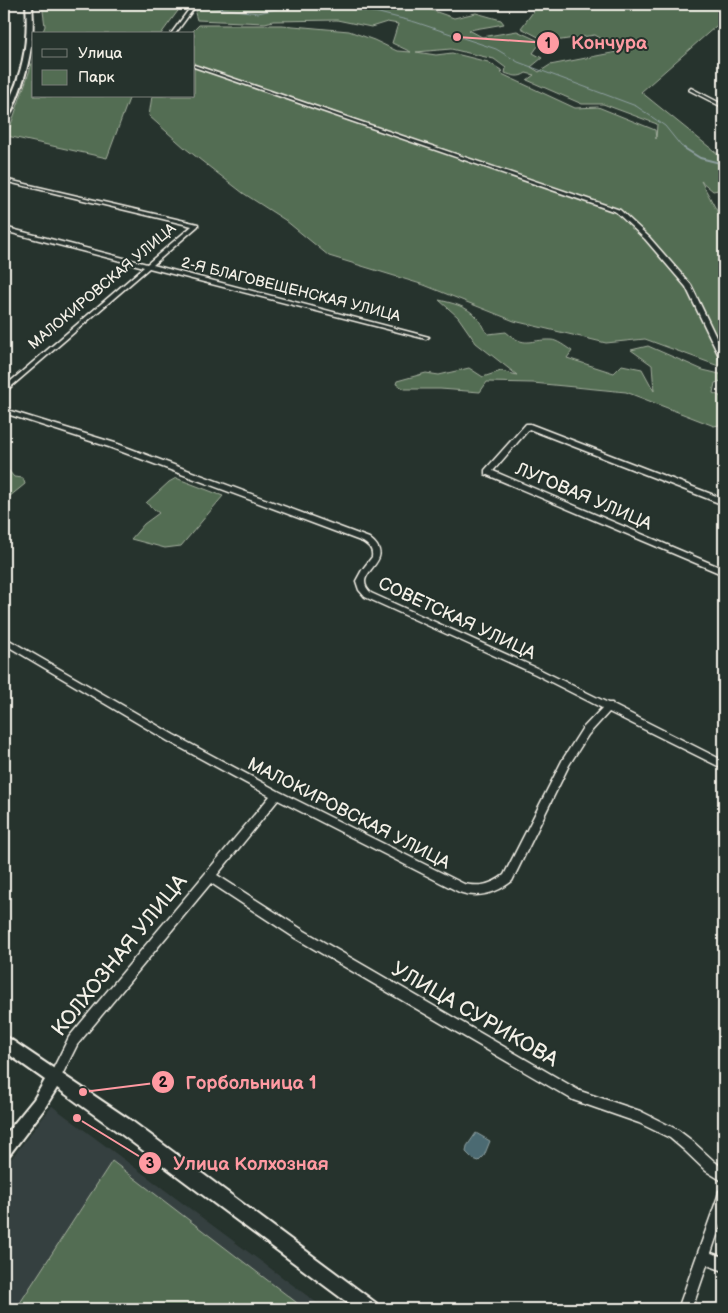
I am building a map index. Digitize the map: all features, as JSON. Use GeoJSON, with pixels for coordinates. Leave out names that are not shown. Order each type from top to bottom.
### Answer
{"type":"FeatureCollection","features":[{"type":"Feature","properties":{"kind":"main road"},"geometry":{"type":"LineString","coordinates":[[4,106],[21,54],[24,35],[22,4]]}},
{"type":"Feature","properties":{"kind":"main road"},"geometry":{"type":"LineString","coordinates":[[4,121],[16,94],[28,54],[31,34],[29,4]]}},
{"type":"Feature","properties":{"kind":"street"},"geometry":{"type":"LineString","coordinates":[[174,32],[195,4]]}},
{"type":"Feature","properties":{"kind":"street"},"geometry":{"type":"LineString","coordinates":[[195,66],[618,211],[647,238],[689,286],[724,360]]}},
{"type":"Feature","properties":{"kind":"street"},"geometry":{"type":"LineString","coordinates":[[691,89],[724,107]]}},
{"type":"Feature","properties":{"kind":"street","name":"МАЛОКИРОВСКАЯ УЛИЦА"},"geometry":{"type":"LineString","coordinates":[[4,180],[196,225],[4,390]]}},
{"type":"Feature","properties":{"kind":"street","name":"2-Я БЛАГОВЕЩЕНСКАЯ УЛИЦА"},"geometry":{"type":"LineString","coordinates":[[4,229],[426,337]]}},
{"type":"Feature","properties":{"kind":"street","name":"СОВЕТСКАЯ УЛИЦА"},"geometry":{"type":"LineString","coordinates":[[4,411],[112,445],[366,540],[376,549],[377,553],[376,558],[360,580],[359,586],[368,595],[609,706],[724,765]]}},
{"type":"Feature","properties":{"kind":"street"},"geometry":{"type":"LineString","coordinates":[[528,426],[724,502]]}},
{"type":"Feature","properties":{"kind":"street","name":"ЛУГОВАЯ УЛИЦА"},"geometry":{"type":"LineString","coordinates":[[528,426],[488,472],[724,572]]}},
{"type":"Feature","properties":{"kind":"street","name":"МАЛОКИРОВСКАЯ УЛИЦА"},"geometry":{"type":"LineString","coordinates":[[4,640],[171,738],[277,795],[463,889],[479,892],[492,889],[508,878],[566,762],[585,732],[609,706]]}},
{"type":"Feature","properties":{"kind":"street","name":"КОЛХОЗНАЯ УЛИЦА"},"geometry":{"type":"LineString","coordinates":[[4,1148],[39,1104],[73,1041],[277,795]]}},
{"type":"Feature","properties":{"kind":"street","name":"УЛИЦА СУРИКОВА"},"geometry":{"type":"LineString","coordinates":[[209,876],[299,934],[577,1096],[626,1113],[675,1134],[716,1172],[724,1176]]}},
{"type":"Feature","properties":{"kind":"street"},"geometry":{"type":"LineString","coordinates":[[4,1042],[54,1079],[127,1128],[370,1309]]}},
{"type":"Feature","properties":{"kind":"street"},"geometry":{"type":"LineString","coordinates":[[685,1309],[724,1196]]}},
{"type":"Feature","properties":{"kind":"street"},"geometry":{"type":"LineString","coordinates":[[704,1257],[724,1264]]}},
{"type":"Feature","properties":{"kind":"shaded area"},"geometry":{"type":"Polygon","coordinates":[[[52,1106],[325,1309],[4,1309],[4,1168],[52,1106]]]}},
{"type":"Feature","properties":{"kind":"green space"},"geometry":{"type":"Polygon","coordinates":[[[42,4],[183,4],[162,32],[43,32],[45,26],[42,4]]]}},
{"type":"Feature","properties":{"kind":"green space"},"geometry":{"type":"Polygon","coordinates":[[[209,4],[414,4],[454,18],[476,13],[501,20],[504,24],[469,30],[482,37],[517,31],[541,42],[533,53],[542,58],[531,67],[539,72],[550,65],[622,51],[595,35],[548,42],[521,28],[539,4],[724,4],[724,19],[641,92],[724,159],[724,189],[713,191],[701,181],[724,224],[724,368],[645,339],[606,343],[514,321],[424,285],[329,256],[285,220],[243,193],[185,148],[149,116],[152,98],[195,98],[195,32],[192,32],[199,25],[282,25],[349,31],[397,51],[411,52],[392,43],[398,24],[387,22],[371,27],[337,20],[273,21],[265,23],[197,20],[195,13],[200,6],[209,4]],[[451,49],[416,52],[436,55],[452,53],[488,62],[501,70],[502,74],[575,108],[598,107],[655,130],[656,139],[657,124],[603,104],[582,104],[527,80],[534,75],[526,73],[521,76],[511,75],[505,73],[506,68],[494,59],[451,49]]]}},
{"type":"Feature","properties":{"kind":"green space"},"geometry":{"type":"Polygon","coordinates":[[[32,64],[32,98],[129,98],[107,158],[7,136],[32,64]]]}},
{"type":"Feature","properties":{"kind":"green space"},"geometry":{"type":"Polygon","coordinates":[[[439,300],[468,310],[478,319],[488,334],[506,332],[523,342],[553,340],[572,351],[567,358],[614,373],[622,365],[642,369],[654,391],[652,365],[631,350],[648,346],[703,370],[724,375],[724,380],[715,383],[713,393],[724,398],[724,424],[714,426],[626,392],[533,383],[487,382],[480,392],[405,389],[396,384],[397,381],[426,373],[439,375],[469,368],[483,377],[501,371],[517,375],[476,343],[458,317],[439,300]]]}},
{"type":"Feature","properties":{"kind":"green space"},"geometry":{"type":"Polygon","coordinates":[[[8,470],[14,477],[23,478],[25,484],[4,501],[4,471],[8,470]]]}},
{"type":"Feature","properties":{"kind":"green space"},"geometry":{"type":"Polygon","coordinates":[[[176,478],[223,496],[181,546],[165,548],[131,539],[144,524],[159,513],[146,503],[176,478]]]}},
{"type":"Feature","properties":{"kind":"green space"},"geometry":{"type":"Polygon","coordinates":[[[112,1161],[305,1309],[16,1309],[112,1161]]]}},
{"type":"Feature","properties":{"kind":"water"},"geometry":{"type":"Polygon","coordinates":[[[476,1133],[490,1141],[484,1156],[479,1161],[473,1159],[466,1152],[467,1146],[476,1133]]]}},
{"type":"Feature","properties":{"kind":"waterway"},"geometry":{"type":"LineString","coordinates":[[187,4],[258,13],[286,7],[331,6],[379,13],[415,22],[496,49],[518,62],[636,106],[665,126],[681,146],[686,149]]}},
{"type":"Feature","properties":{"kind":"waterway"},"geometry":{"type":"LineString","coordinates":[[684,148],[700,158],[724,164]]}},
{"type":"Feature","properties":{"kind":"place","name":"Кончура"},"geometry":{"type":"Point","coordinates":[457,37]}},
{"type":"Feature","properties":{"kind":"place","name":"Горбольница 1"},"geometry":{"type":"Point","coordinates":[83,1092]}},
{"type":"Feature","properties":{"kind":"place","name":"Улица Колхозная"},"geometry":{"type":"Point","coordinates":[77,1118]}}]}
